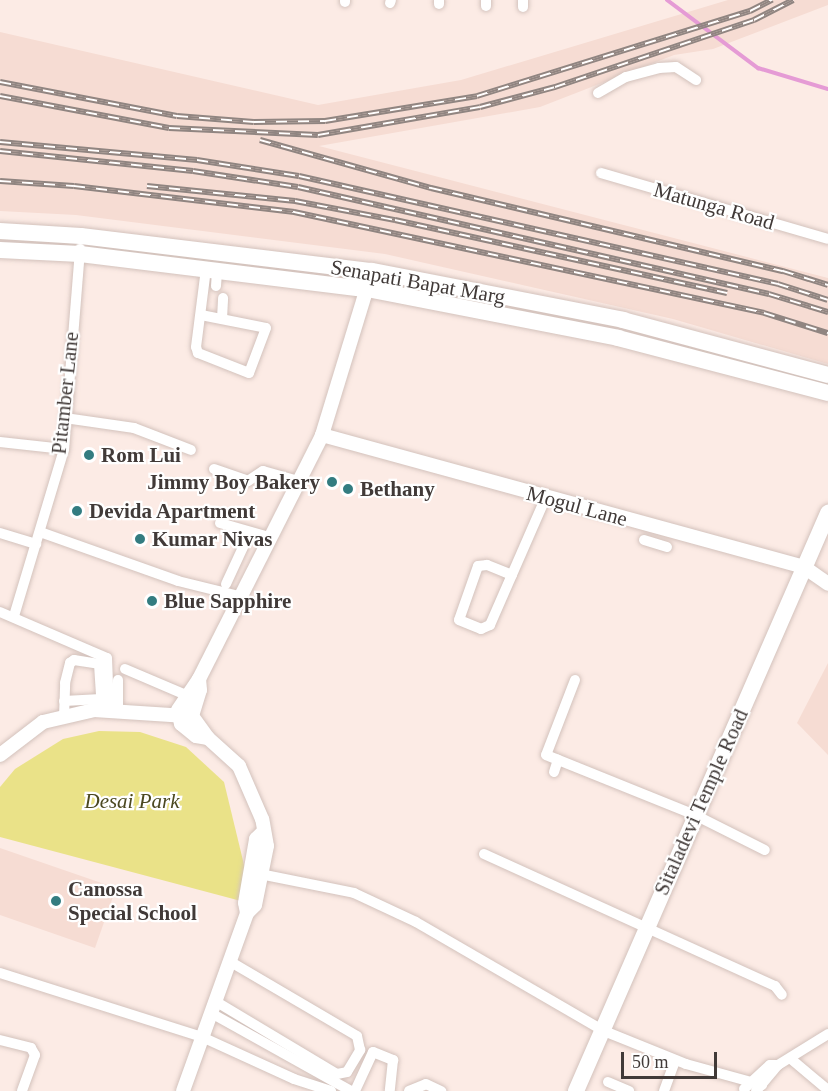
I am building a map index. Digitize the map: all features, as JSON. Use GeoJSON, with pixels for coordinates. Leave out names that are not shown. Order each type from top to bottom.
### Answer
{"type":"FeatureCollection","features":[{"type":"Feature","properties":{"kind":"main road","name":"Senapati Bapat Marg"},"geometry":{"type":"LineString","coordinates":[[0,231],[81,236],[372,271],[623,320],[828,375]]}},
{"type":"Feature","properties":{"kind":"main road","name":"Senapati Bapat Marg"},"geometry":{"type":"LineString","coordinates":[[0,250],[80,254],[213,275],[367,289],[618,338],[828,393]]}},
{"type":"Feature","properties":{"kind":"main road"},"geometry":{"type":"LineString","coordinates":[[453,306],[457,288]]}},
{"type":"Feature","properties":{"kind":"main road"},"geometry":{"type":"LineString","coordinates":[[554,325],[558,307]]}},
{"type":"Feature","properties":{"kind":"main road"},"geometry":{"type":"LineString","coordinates":[[777,380],[782,363]]}},
{"type":"Feature","properties":{"kind":"main road","name":"Sitaladevi Temple Road"},"geometry":{"type":"LineString","coordinates":[[576,1091],[828,513]]}},
{"type":"Feature","properties":{"kind":"street"},"geometry":{"type":"LineString","coordinates":[[598,93],[626,77],[659,68],[676,67],[696,80]]}},
{"type":"Feature","properties":{"kind":"street","name":"Matunga Road"},"geometry":{"type":"LineString","coordinates":[[601,173],[828,239]]}},
{"type":"Feature","properties":{"kind":"street","name":"Pitamber Lane"},"geometry":{"type":"LineString","coordinates":[[14,616],[64,449],[81,236]]}},
{"type":"Feature","properties":{"kind":"street"},"geometry":{"type":"LineString","coordinates":[[177,716],[186,694],[199,679],[322,435],[372,271]]}},
{"type":"Feature","properties":{"kind":"street"},"geometry":{"type":"LineString","coordinates":[[201,315],[266,328],[249,373],[198,353],[201,315],[213,275]]}},
{"type":"Feature","properties":{"kind":"street"},"geometry":{"type":"LineString","coordinates":[[222,319],[223,298]]}},
{"type":"Feature","properties":{"kind":"street"},"geometry":{"type":"LineString","coordinates":[[65,418],[134,428],[191,450]]}},
{"type":"Feature","properties":{"kind":"street","name":"Mogul Lane"},"geometry":{"type":"LineString","coordinates":[[322,435],[804,567],[828,584]]}},
{"type":"Feature","properties":{"kind":"street"},"geometry":{"type":"LineString","coordinates":[[0,442],[64,449]]}},
{"type":"Feature","properties":{"kind":"street"},"geometry":{"type":"LineString","coordinates":[[214,469],[248,481],[263,471],[298,481]]}},
{"type":"Feature","properties":{"kind":"street"},"geometry":{"type":"LineString","coordinates":[[512,575],[488,565],[478,566],[459,620],[481,629],[490,625],[512,575],[546,497]]}},
{"type":"Feature","properties":{"kind":"street"},"geometry":{"type":"LineString","coordinates":[[220,523],[270,537]]}},
{"type":"Feature","properties":{"kind":"street"},"geometry":{"type":"LineString","coordinates":[[40,532],[178,581],[239,596]]}},
{"type":"Feature","properties":{"kind":"street"},"geometry":{"type":"LineString","coordinates":[[226,584],[250,532]]}},
{"type":"Feature","properties":{"kind":"street"},"geometry":{"type":"LineString","coordinates":[[0,533],[36,544]]}},
{"type":"Feature","properties":{"kind":"street"},"geometry":{"type":"LineString","coordinates":[[644,540],[667,547]]}},
{"type":"Feature","properties":{"kind":"street"},"geometry":{"type":"LineString","coordinates":[[0,612],[14,616],[107,658],[108,707]]}},
{"type":"Feature","properties":{"kind":"street"},"geometry":{"type":"LineString","coordinates":[[64,717],[69,665],[74,660],[99,664],[108,707]]}},
{"type":"Feature","properties":{"kind":"street"},"geometry":{"type":"LineString","coordinates":[[126,669],[186,694]]}},
{"type":"Feature","properties":{"kind":"street"},"geometry":{"type":"LineString","coordinates":[[193,718],[200,690],[199,679]]}},
{"type":"Feature","properties":{"kind":"street"},"geometry":{"type":"LineString","coordinates":[[108,707],[118,680]]}},
{"type":"Feature","properties":{"kind":"street"},"geometry":{"type":"LineString","coordinates":[[575,680],[546,755],[593,778],[695,815],[765,850]]}},
{"type":"Feature","properties":{"kind":"street"},"geometry":{"type":"LineString","coordinates":[[64,701],[193,718],[208,738],[239,766],[262,819],[262,833],[267,846],[258,873],[255,905],[247,913],[183,1091]]}},
{"type":"Feature","properties":{"kind":"street"},"geometry":{"type":"LineString","coordinates":[[0,755],[43,722],[108,707]]}},
{"type":"Feature","properties":{"kind":"street"},"geometry":{"type":"LineString","coordinates":[[177,716],[196,736],[208,738]]}},
{"type":"Feature","properties":{"kind":"street"},"geometry":{"type":"LineString","coordinates":[[554,772],[558,760]]}},
{"type":"Feature","properties":{"kind":"street"},"geometry":{"type":"LineString","coordinates":[[484,854],[775,986],[782,995]]}},
{"type":"Feature","properties":{"kind":"street"},"geometry":{"type":"LineString","coordinates":[[258,873],[354,893],[396,912],[604,1031],[675,1061],[753,1087],[770,1065],[778,1065],[791,1059],[828,1034]]}},
{"type":"Feature","properties":{"kind":"street"},"geometry":{"type":"LineString","coordinates":[[213,1007],[337,1074],[347,1072],[360,1050],[357,1036],[229,961]]}},
{"type":"Feature","properties":{"kind":"street"},"geometry":{"type":"LineString","coordinates":[[0,973],[202,1037],[294,1079],[316,1078]]}},
{"type":"Feature","properties":{"kind":"street"},"geometry":{"type":"LineString","coordinates":[[213,1007],[316,1078],[335,1089],[351,1091]]}},
{"type":"Feature","properties":{"kind":"street"},"geometry":{"type":"LineString","coordinates":[[0,1040],[31,1048],[35,1055],[22,1091]]}},
{"type":"Feature","properties":{"kind":"street"},"geometry":{"type":"LineString","coordinates":[[356,1091],[373,1052],[393,1060],[390,1091]]}},
{"type":"Feature","properties":{"kind":"street"},"geometry":{"type":"LineString","coordinates":[[791,1059],[828,1090]]}},
{"type":"Feature","properties":{"kind":"street"},"geometry":{"type":"LineString","coordinates":[[664,1091],[675,1061]]}},
{"type":"Feature","properties":{"kind":"street"},"geometry":{"type":"LineString","coordinates":[[608,1082],[629,1091]]}},
{"type":"Feature","properties":{"kind":"street"},"geometry":{"type":"LineString","coordinates":[[409,1091],[426,1084],[441,1091]]}},
{"type":"Feature","properties":{"kind":"shaded area"},"geometry":{"type":"Polygon","coordinates":[[[728,0],[828,0],[828,5],[713,49],[674,55],[540,107],[319,146],[828,278],[828,364],[673,319],[385,254],[76,215],[0,211],[0,32],[318,105],[461,80],[728,0]]]}},
{"type":"Feature","properties":{"kind":"shaded area"},"geometry":{"type":"Polygon","coordinates":[[[828,663],[828,755],[797,723],[828,663]]]}},
{"type":"Feature","properties":{"kind":"shaded area","name":"Canossa Special School"},"geometry":{"type":"Polygon","coordinates":[[[0,848],[116,888],[95,948],[0,915],[0,848]]]}},
{"type":"Feature","properties":{"kind":"green space","name":"Desai Park"},"geometry":{"type":"Polygon","coordinates":[[[99,731],[140,732],[186,747],[224,782],[246,873],[241,901],[0,837],[0,787],[15,769],[63,739],[99,731]]]}},
{"type":"Feature","properties":{"kind":"waterway"},"geometry":{"type":"LineString","coordinates":[[667,0],[758,68],[828,89]]}},
{"type":"Feature","properties":{"kind":"railway"},"geometry":{"type":"LineString","coordinates":[[0,82],[177,116],[254,122],[325,121],[477,96],[750,11],[772,0]]}},
{"type":"Feature","properties":{"kind":"railway"},"geometry":{"type":"LineString","coordinates":[[0,96],[169,128],[318,135],[480,107],[555,87],[754,20],[793,0]]}},
{"type":"Feature","properties":{"kind":"railway"},"geometry":{"type":"LineString","coordinates":[[260,140],[431,188],[783,271],[828,285]]}},
{"type":"Feature","properties":{"kind":"railway"},"geometry":{"type":"LineString","coordinates":[[0,142],[197,160],[299,176],[778,284],[828,300]]}},
{"type":"Feature","properties":{"kind":"railway"},"geometry":{"type":"LineString","coordinates":[[0,151],[193,171],[298,187],[769,294],[828,312]]}},
{"type":"Feature","properties":{"kind":"railway"},"geometry":{"type":"LineString","coordinates":[[0,181],[74,186],[294,212],[764,313],[828,333]]}},
{"type":"Feature","properties":{"kind":"railway"},"geometry":{"type":"LineString","coordinates":[[147,186],[295,201],[395,220],[727,293]]}},
{"type":"Feature","properties":{"kind":"place","name":"Rom Lui"},"geometry":{"type":"Point","coordinates":[89,455]}},
{"type":"Feature","properties":{"kind":"place","name":"Jimmy Boy Bakery"},"geometry":{"type":"Point","coordinates":[332,482]}},
{"type":"Feature","properties":{"kind":"place","name":"Bethany"},"geometry":{"type":"Point","coordinates":[348,489]}},
{"type":"Feature","properties":{"kind":"place","name":"Devida Apartment"},"geometry":{"type":"Point","coordinates":[77,511]}},
{"type":"Feature","properties":{"kind":"place","name":"Kumar Nivas"},"geometry":{"type":"Point","coordinates":[140,539]}},
{"type":"Feature","properties":{"kind":"place","name":"Blue Sapphire"},"geometry":{"type":"Point","coordinates":[152,601]}},
{"type":"Feature","properties":{"kind":"place","name":"Canossa Special School"},"geometry":{"type":"Point","coordinates":[56,901]}}]}
